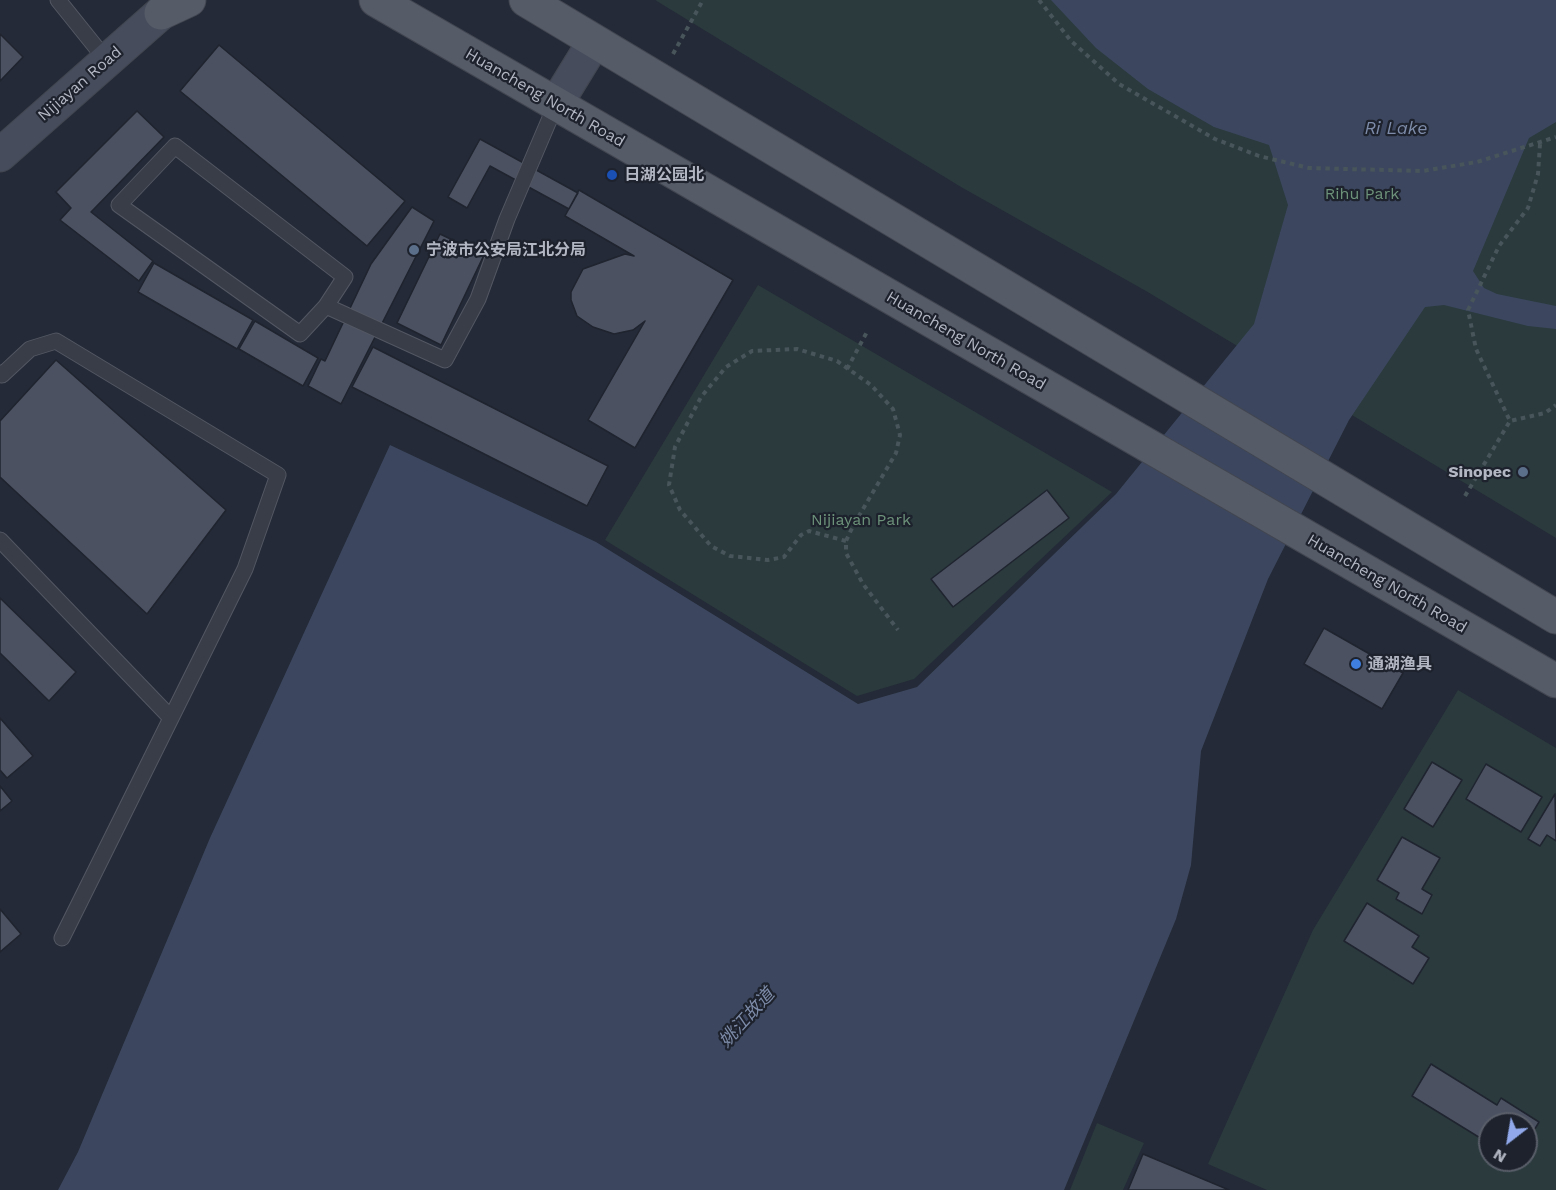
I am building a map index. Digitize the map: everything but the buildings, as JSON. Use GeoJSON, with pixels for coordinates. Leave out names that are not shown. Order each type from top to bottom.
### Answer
{"type":"FeatureCollection","features":[{"type":"Feature","properties":{"kind":"main road","name":"Huancheng North Road"},"geometry":{"type":"LineString","coordinates":[[376,0],[1556,681]]}},
{"type":"Feature","properties":{"kind":"main road"},"geometry":{"type":"LineString","coordinates":[[526,0],[659,82],[1556,617]]}},
{"type":"Feature","properties":{"kind":"main road","name":"Nijiayan Road"},"geometry":{"type":"LineString","coordinates":[[0,155],[106,61],[175,4]]}},
{"type":"Feature","properties":{"kind":"main road"},"geometry":{"type":"LineString","coordinates":[[556,104],[594,42]]}},
{"type":"Feature","properties":{"kind":"lane"},"geometry":{"type":"LineString","coordinates":[[58,0],[106,61]]}},
{"type":"Feature","properties":{"kind":"lane"},"geometry":{"type":"LineString","coordinates":[[326,306],[445,360],[477,298],[507,219],[556,104]]}},
{"type":"Feature","properties":{"kind":"lane"},"geometry":{"type":"LineString","coordinates":[[175,146],[345,277],[326,306],[300,334],[119,205],[175,146]]}},
{"type":"Feature","properties":{"kind":"lane"},"geometry":{"type":"LineString","coordinates":[[1,376],[30,349],[56,341],[278,475],[245,569],[62,938]]}},
{"type":"Feature","properties":{"kind":"lane"},"geometry":{"type":"LineString","coordinates":[[0,540],[171,718]]}},
{"type":"Feature","properties":{"kind":"path"},"geometry":{"type":"LineString","coordinates":[[659,82],[703,0]]}},
{"type":"Feature","properties":{"kind":"path"},"geometry":{"type":"LineString","coordinates":[[1039,0],[1079,48],[1119,84],[1215,139],[1259,156],[1309,168],[1423,171],[1477,162],[1540,144],[1556,137]]}},
{"type":"Feature","properties":{"kind":"path"},"geometry":{"type":"LineString","coordinates":[[1510,421],[1476,349],[1467,309],[1499,246],[1528,208],[1538,174],[1540,144]]}},
{"type":"Feature","properties":{"kind":"path"},"geometry":{"type":"LineString","coordinates":[[847,369],[868,330]]}},
{"type":"Feature","properties":{"kind":"path"},"geometry":{"type":"LineString","coordinates":[[846,541],[809,531],[801,535],[784,557],[768,560],[730,556],[711,546],[680,510],[669,485],[675,447],[701,397],[726,367],[752,351],[797,349],[837,361],[871,385],[893,409],[900,435],[896,453],[846,541],[846,553],[863,584],[898,630]]}},
{"type":"Feature","properties":{"kind":"path"},"geometry":{"type":"LineString","coordinates":[[1465,496],[1510,421],[1545,413],[1556,405]]}},
{"type":"Feature","properties":{"kind":"green space","name":"Rihu Park"},"geometry":{"type":"Polygon","coordinates":[[[655,0],[1556,0],[1556,538],[1146,291],[961,187],[655,0]]]}},
{"type":"Feature","properties":{"kind":"green space","name":"Nijiayan Park"},"geometry":{"type":"Polygon","coordinates":[[[758,285],[1112,492],[914,679],[857,696],[605,540],[758,285]]]}},
{"type":"Feature","properties":{"kind":"green space"},"geometry":{"type":"Polygon","coordinates":[[[1458,690],[1556,748],[1556,1190],[1267,1190],[1208,1164],[1313,930],[1458,690]]]}},
{"type":"Feature","properties":{"kind":"green space"},"geometry":{"type":"Polygon","coordinates":[[[1097,1123],[1144,1143],[1123,1190],[1070,1190],[1097,1123]]]}},
{"type":"Feature","properties":{"kind":"water"},"geometry":{"type":"Polygon","coordinates":[[[1051,0],[1556,0],[1556,122],[1529,138],[1473,271],[1484,288],[1497,294],[1556,306],[1556,329],[1528,326],[1444,305],[1425,307],[1349,420],[1268,579],[1201,751],[1191,865],[1176,919],[1064,1190],[58,1190],[78,1152],[210,838],[390,445],[596,542],[858,704],[917,687],[1116,494],[1254,324],[1288,205],[1269,145],[1214,127],[1148,89],[1096,48],[1051,0]]]}},
{"type":"Feature","properties":{"kind":"place","name":"日湖公园北"},"geometry":{"type":"Point","coordinates":[612,175]}},
{"type":"Feature","properties":{"kind":"place","name":"宁波市公安局江北分局"},"geometry":{"type":"Point","coordinates":[414,250]}},
{"type":"Feature","properties":{"kind":"place","name":"Sinopec"},"geometry":{"type":"Point","coordinates":[1523,472]}},
{"type":"Feature","properties":{"kind":"place","name":"通湖渔具"},"geometry":{"type":"Point","coordinates":[1356,664]}},
{"type":"Feature","properties":{"kind":"water label","name":"Ri Lake"},"geometry":{"type":"Point","coordinates":[1396,129]}},
{"type":"Feature","properties":{"kind":"water label","name":"姚江故道"},"geometry":{"type":"Point","coordinates":[747,1018]}}]}
